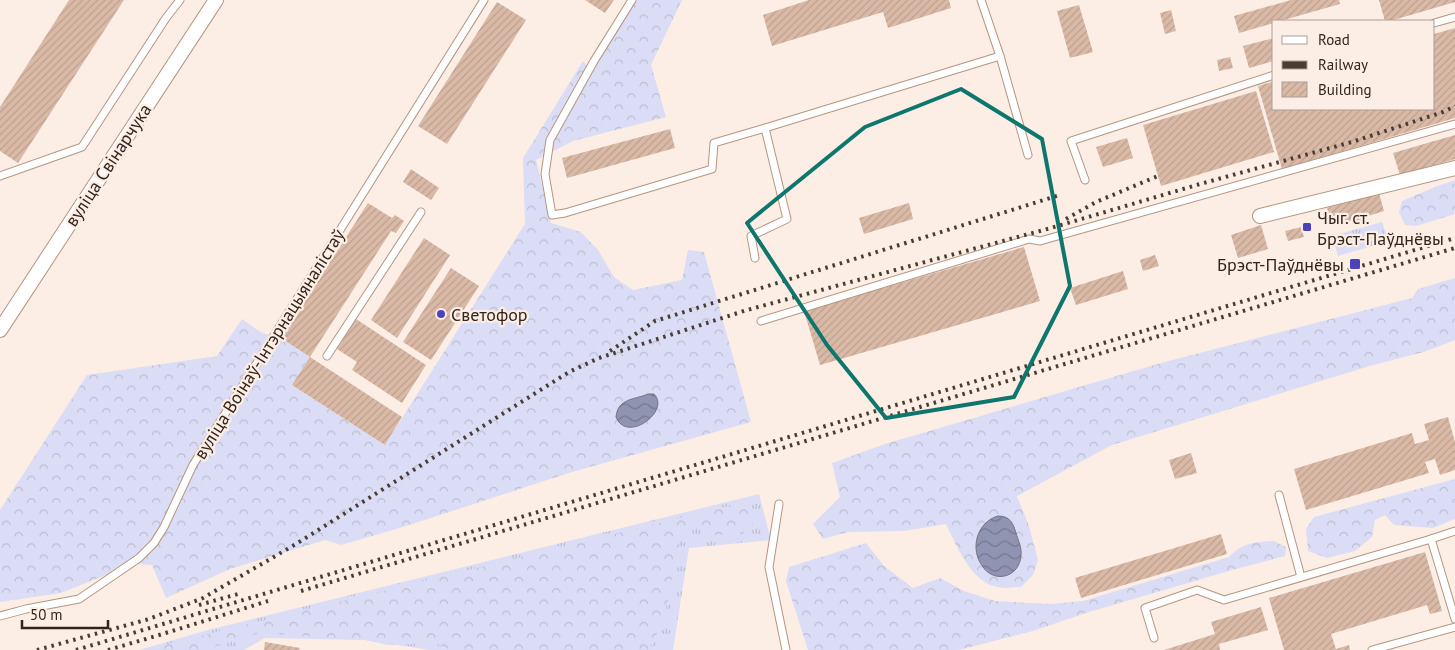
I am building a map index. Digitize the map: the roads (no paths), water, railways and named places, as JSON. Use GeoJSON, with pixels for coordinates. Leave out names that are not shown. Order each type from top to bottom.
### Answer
{"type":"FeatureCollection","features":[{"type":"Feature","properties":{"kind":"street","name":"вуліца Свінарчука"},"geometry":{"type":"LineString","coordinates":[[0,330],[216,0]]}},
{"type":"Feature","properties":{"kind":"street"},"geometry":{"type":"LineString","coordinates":[[1260,216],[1455,168]]}},
{"type":"Feature","properties":{"kind":"lane"},"geometry":{"type":"LineString","coordinates":[[0,176],[82,147],[166,18],[180,0]]}},
{"type":"Feature","properties":{"kind":"lane","name":"вуліца Воінаў-Інтэрнацыяналістаў"},"geometry":{"type":"LineString","coordinates":[[0,616],[79,599],[139,558],[154,543],[164,527],[193,464],[484,0]]}},
{"type":"Feature","properties":{"kind":"lane"},"geometry":{"type":"LineString","coordinates":[[632,0],[594,60],[550,140],[545,174],[552,215],[712,169],[714,142],[1000,56]]}},
{"type":"Feature","properties":{"kind":"lane"},"geometry":{"type":"LineString","coordinates":[[981,0],[1000,56],[1028,155]]}},
{"type":"Feature","properties":{"kind":"lane"},"geometry":{"type":"LineString","coordinates":[[1435,23],[1455,16]]}},
{"type":"Feature","properties":{"kind":"lane"},"geometry":{"type":"LineString","coordinates":[[1085,180],[1071,141],[1272,76]]}},
{"type":"Feature","properties":{"kind":"lane"},"geometry":{"type":"LineString","coordinates":[[761,320],[1029,239],[1040,241],[1455,124]]}},
{"type":"Feature","properties":{"kind":"lane"},"geometry":{"type":"LineString","coordinates":[[755,258],[751,236],[787,219],[765,128]]}},
{"type":"Feature","properties":{"kind":"lane"},"geometry":{"type":"LineString","coordinates":[[327,356],[421,212]]}},
{"type":"Feature","properties":{"kind":"lane"},"geometry":{"type":"LineString","coordinates":[[1279,495],[1301,577]]}},
{"type":"Feature","properties":{"kind":"lane"},"geometry":{"type":"LineString","coordinates":[[779,504],[769,567],[786,650]]}},
{"type":"Feature","properties":{"kind":"lane"},"geometry":{"type":"LineString","coordinates":[[1154,638],[1146,608],[1197,590],[1224,600],[1455,531]]}},
{"type":"Feature","properties":{"kind":"lane"},"geometry":{"type":"LineString","coordinates":[[1431,539],[1455,619]]}},
{"type":"Feature","properties":{"kind":"lane"},"geometry":{"type":"LineString","coordinates":[[1372,650],[1455,627]]}},
{"type":"Feature","properties":{"kind":"water"},"geometry":{"type":"Polygon","coordinates":[[[648,394],[654,394],[658,401],[657,409],[652,416],[646,422],[637,426],[629,427],[621,424],[616,417],[620,406],[627,401],[648,394]]]}},
{"type":"Feature","properties":{"kind":"water"},"geometry":{"type":"Polygon","coordinates":[[[998,516],[1005,517],[1012,523],[1020,544],[1020,563],[1012,573],[1006,576],[994,575],[988,572],[983,567],[976,552],[977,537],[980,530],[991,519],[998,516]]]}},
{"type":"Feature","properties":{"kind":"railway"},"geometry":{"type":"LineString","coordinates":[[37,650],[149,619],[203,598],[296,544],[569,372],[599,358],[747,310],[1051,228],[1352,142],[1443,112],[1455,106]]}},
{"type":"Feature","properties":{"kind":"railway"},"geometry":{"type":"LineString","coordinates":[[1066,219],[1096,202],[1158,176]]}},
{"type":"Feature","properties":{"kind":"railway"},"geometry":{"type":"LineString","coordinates":[[610,351],[655,321],[1060,195]]}},
{"type":"Feature","properties":{"kind":"railway"},"geometry":{"type":"LineString","coordinates":[[76,650],[1455,238]]}},
{"type":"Feature","properties":{"kind":"railway"},"geometry":{"type":"LineString","coordinates":[[301,591],[1455,248]]}},
{"type":"Feature","properties":{"kind":"railway"},"geometry":{"type":"LineString","coordinates":[[199,605],[238,594]]}},
{"type":"Feature","properties":{"kind":"railway"},"geometry":{"type":"LineString","coordinates":[[108,650],[268,601]]}},
{"type":"Feature","properties":{"kind":"place","name":"Чыг. ст. Брэст-Паўднёвы"},"geometry":{"type":"Point","coordinates":[1307,227]}},
{"type":"Feature","properties":{"kind":"place","name":"Брэст-Паўднёвы"},"geometry":{"type":"Point","coordinates":[1355,264]}},
{"type":"Feature","properties":{"kind":"place","name":"Светофор"},"geometry":{"type":"Point","coordinates":[441,314]}}]}
